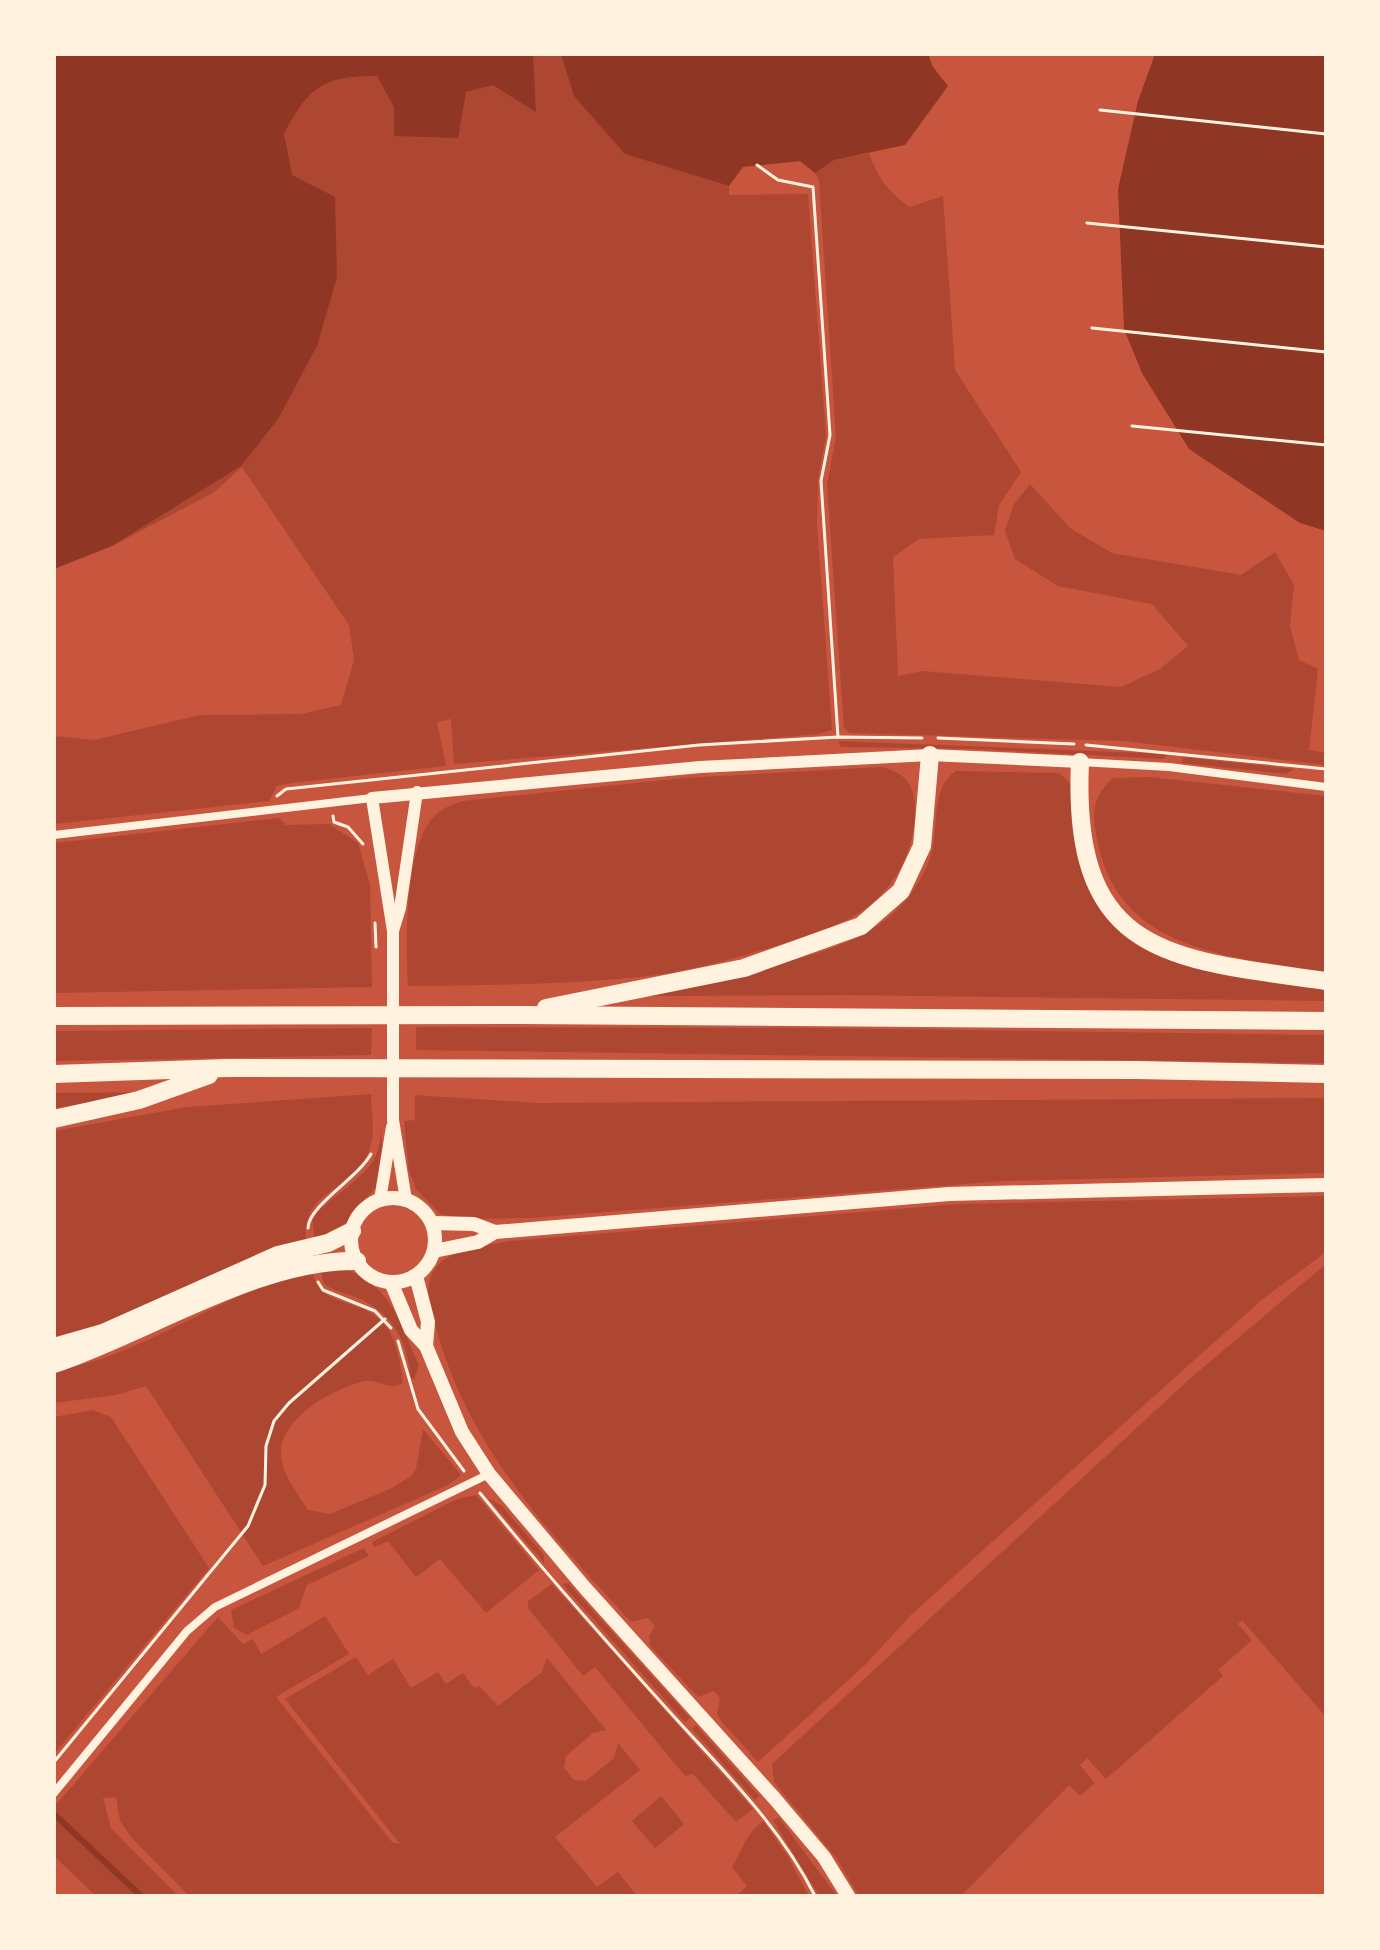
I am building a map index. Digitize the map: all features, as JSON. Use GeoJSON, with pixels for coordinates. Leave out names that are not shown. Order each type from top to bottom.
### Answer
{"type":"FeatureCollection","features":[{"type":"Feature","properties":{"kind":"highway"},"geometry":{"type":"LineString","coordinates":[[522,1015],[585,998],[641,990],[744,968],[861,926],[901,891],[922,846],[930,755]]}},
{"type":"Feature","properties":{"kind":"highway"},"geometry":{"type":"LineString","coordinates":[[1080,762],[1086,861],[1115,918],[1168,952],[1204,964],[1326,981]]}},
{"type":"Feature","properties":{"kind":"highway"},"geometry":{"type":"LineString","coordinates":[[54,1016],[522,1015],[1326,1021]]}},
{"type":"Feature","properties":{"kind":"highway"},"geometry":{"type":"LineString","coordinates":[[54,1074],[227,1068],[1137,1070],[1326,1074]]}},
{"type":"Feature","properties":{"kind":"highway"},"geometry":{"type":"LineString","coordinates":[[54,1119],[139,1100],[227,1068]]}},
{"type":"Feature","properties":{"kind":"highway"},"geometry":{"type":"LineString","coordinates":[[54,1347],[103,1333],[278,1255],[328,1243],[352,1231]]}},
{"type":"Feature","properties":{"kind":"highway"},"geometry":{"type":"LineString","coordinates":[[54,1364],[257,1280],[304,1267],[357,1261]]}},
{"type":"Feature","properties":{"kind":"main road"},"geometry":{"type":"LineString","coordinates":[[432,1223],[474,1224],[495,1232],[949,1194],[1326,1185]]}},
{"type":"Feature","properties":{"kind":"main road"},"geometry":{"type":"LineString","coordinates":[[380,1200],[406,1200],[426,1213],[432,1223],[434,1251],[427,1265],[416,1276],[391,1282],[371,1276],[357,1261],[352,1231],[367,1207],[380,1200]]}},
{"type":"Feature","properties":{"kind":"main road"},"geometry":{"type":"LineString","coordinates":[[434,1251],[478,1242],[495,1232]]}},
{"type":"Feature","properties":{"kind":"main road"},"geometry":{"type":"LineString","coordinates":[[416,1276],[428,1322],[426,1346]]}},
{"type":"Feature","properties":{"kind":"main road"},"geometry":{"type":"LineString","coordinates":[[391,1282],[411,1330],[426,1346],[462,1432],[489,1474],[553,1551],[792,1818],[824,1857],[848,1896]]}},
{"type":"Feature","properties":{"kind":"street"},"geometry":{"type":"LineString","coordinates":[[54,835],[417,792],[700,767],[930,755],[1169,767],[1326,787]]}},
{"type":"Feature","properties":{"kind":"street"},"geometry":{"type":"LineString","coordinates":[[393,931],[400,908],[417,792]]}},
{"type":"Feature","properties":{"kind":"street"},"geometry":{"type":"LineString","coordinates":[[372,798],[393,931],[393,1116],[380,1200]]}},
{"type":"Feature","properties":{"kind":"street"},"geometry":{"type":"LineString","coordinates":[[393,1116],[406,1200]]}},
{"type":"Feature","properties":{"kind":"street"},"geometry":{"type":"LineString","coordinates":[[54,1793],[187,1631],[215,1607],[489,1474]]}},
{"type":"Feature","properties":{"kind":"path"},"geometry":{"type":"LineString","coordinates":[[1100,110],[1326,134]]}},
{"type":"Feature","properties":{"kind":"path"},"geometry":{"type":"LineString","coordinates":[[279,808],[278,792],[329,784],[699,745],[838,737],[821,481],[830,435],[813,187],[778,180],[757,165]]}},
{"type":"Feature","properties":{"kind":"path"},"geometry":{"type":"LineString","coordinates":[[1087,223],[1326,247]]}},
{"type":"Feature","properties":{"kind":"path"},"geometry":{"type":"LineString","coordinates":[[1092,328],[1326,352]]}},
{"type":"Feature","properties":{"kind":"path"},"geometry":{"type":"LineString","coordinates":[[1132,426],[1326,445]]}},
{"type":"Feature","properties":{"kind":"path"},"geometry":{"type":"LineString","coordinates":[[334,822],[348,827],[365,848]]}},
{"type":"Feature","properties":{"kind":"path"},"geometry":{"type":"LineString","coordinates":[[374,915],[376,957]]}},
{"type":"Feature","properties":{"kind":"path"},"geometry":{"type":"LineString","coordinates":[[54,1762],[248,1526],[265,1485],[266,1446],[279,1414],[385,1319]]}},
{"type":"Feature","properties":{"kind":"shaded area"},"geometry":{"type":"Polygon","coordinates":[[[54,54],[561,54],[625,154],[729,186],[729,195],[808,194],[826,436],[818,480],[817,524],[832,730],[819,734],[454,764],[451,719],[437,722],[446,766],[292,783],[277,786],[269,801],[54,824],[54,736],[94,740],[200,715],[301,714],[341,705],[354,660],[349,625],[242,467],[213,493],[112,546],[54,54]]]}},
{"type":"Feature","properties":{"kind":"shaded area"},"geometry":{"type":"Polygon","coordinates":[[[54,54],[533,54],[536,112],[493,85],[466,92],[458,138],[394,136],[394,107],[377,76],[343,78],[319,87],[310,95],[284,134],[292,175],[335,197],[337,277],[317,346],[278,419],[241,466],[112,546],[54,569],[54,54]]]}},
{"type":"Feature","properties":{"kind":"shaded area"},"geometry":{"type":"Polygon","coordinates":[[[561,54],[928,54],[933,67],[948,86],[905,145],[834,160],[815,173],[800,161],[743,167],[729,186],[625,154],[574,96],[561,54]]]}},
{"type":"Feature","properties":{"kind":"shaded area"},"geometry":{"type":"Polygon","coordinates":[[[1155,54],[1326,54],[1326,531],[1300,523],[1189,449],[1142,373],[1124,329],[1118,189],[1138,101],[1155,54]]]}},
{"type":"Feature","properties":{"kind":"shaded area"},"geometry":{"type":"Polygon","coordinates":[[[869,153],[885,184],[910,207],[943,196],[955,370],[1021,472],[999,505],[994,535],[919,539],[893,557],[898,676],[922,671],[1121,687],[1160,669],[1188,646],[1152,604],[1058,586],[1015,559],[1005,531],[1014,504],[1030,484],[1070,528],[1112,553],[1241,575],[1275,552],[1294,585],[1290,626],[1299,660],[1318,669],[1309,750],[1326,753],[1326,765],[1123,741],[850,733],[844,728],[827,484],[836,437],[819,181],[815,173],[834,160],[869,153]]]}},
{"type":"Feature","properties":{"kind":"shaded area"},"geometry":{"type":"Polygon","coordinates":[[[838,741],[1168,754],[1164,759],[976,749],[841,747],[838,741]]]}},
{"type":"Feature","properties":{"kind":"shaded area"},"geometry":{"type":"Polygon","coordinates":[[[1183,757],[1294,769],[1286,774],[1182,763],[1183,757]]]}},
{"type":"Feature","properties":{"kind":"shaded area"},"geometry":{"type":"Polygon","coordinates":[[[881,767],[907,780],[913,793],[914,823],[909,849],[890,885],[881,895],[837,925],[742,956],[657,975],[553,983],[408,986],[407,920],[413,868],[427,825],[447,807],[462,801],[685,778],[881,767]]]}},
{"type":"Feature","properties":{"kind":"shaded area"},"geometry":{"type":"Polygon","coordinates":[[[956,771],[1059,773],[1071,784],[1074,839],[1087,883],[1107,916],[1135,941],[1168,959],[1205,971],[1326,989],[1326,1001],[844,995],[647,996],[812,954],[860,936],[881,924],[916,887],[929,861],[938,800],[947,779],[956,771]]]}},
{"type":"Feature","properties":{"kind":"shaded area"},"geometry":{"type":"Polygon","coordinates":[[[1150,777],[1326,796],[1326,972],[1254,961],[1184,942],[1154,927],[1128,905],[1109,876],[1097,838],[1095,805],[1113,778],[1150,777]]]}},
{"type":"Feature","properties":{"kind":"shaded area"},"geometry":{"type":"Polygon","coordinates":[[[279,818],[286,825],[329,824],[358,843],[370,885],[372,987],[54,993],[54,843],[279,818]]]}},
{"type":"Feature","properties":{"kind":"shaded area"},"geometry":{"type":"Polygon","coordinates":[[[416,1027],[813,1028],[1326,1035],[1326,1063],[416,1050],[416,1027]]]}},
{"type":"Feature","properties":{"kind":"shaded area"},"geometry":{"type":"Polygon","coordinates":[[[372,1028],[371,1055],[54,1061],[54,1031],[372,1028]]]}},
{"type":"Feature","properties":{"kind":"shaded area"},"geometry":{"type":"Polygon","coordinates":[[[154,1092],[54,1108],[54,1093],[154,1092]]]}},
{"type":"Feature","properties":{"kind":"shaded area"},"geometry":{"type":"Polygon","coordinates":[[[371,1094],[373,1132],[367,1155],[348,1178],[318,1201],[307,1224],[306,1241],[105,1328],[54,1339],[54,1131],[187,1107],[371,1094]]]}},
{"type":"Feature","properties":{"kind":"shaded area"},"geometry":{"type":"Polygon","coordinates":[[[415,1095],[539,1103],[1326,1098],[1326,1173],[1003,1181],[530,1218],[465,1219],[440,1214],[416,1189],[409,1171],[404,1121],[415,1120],[415,1095]]]}},
{"type":"Feature","properties":{"kind":"shaded area"},"geometry":{"type":"Polygon","coordinates":[[[380,1120],[382,1146],[376,1187],[342,1227],[315,1239],[313,1220],[317,1214],[361,1175],[375,1157],[380,1141],[380,1120]]]}},
{"type":"Feature","properties":{"kind":"shaded area"},"geometry":{"type":"Polygon","coordinates":[[[1326,1196],[1326,1252],[1264,1298],[1192,1362],[911,1615],[866,1664],[758,1762],[717,1714],[720,1698],[714,1691],[698,1697],[650,1646],[649,1636],[655,1626],[648,1618],[631,1622],[571,1556],[516,1488],[491,1452],[451,1374],[429,1301],[433,1272],[448,1257],[468,1249],[510,1241],[958,1204],[1326,1196]]]}},
{"type":"Feature","properties":{"kind":"shaded area"},"geometry":{"type":"Polygon","coordinates":[[[1326,1264],[1326,1717],[1242,1620],[1238,1624],[1252,1640],[1218,1670],[1223,1676],[1106,1779],[1087,1758],[1080,1765],[1095,1783],[1080,1796],[1069,1785],[961,1896],[859,1896],[837,1859],[774,1782],[772,1764],[1194,1375],[1326,1264]]]}},
{"type":"Feature","properties":{"kind":"shaded area"},"geometry":{"type":"Polygon","coordinates":[[[345,1269],[375,1287],[393,1308],[419,1365],[414,1379],[411,1379],[401,1339],[387,1318],[367,1302],[324,1283],[320,1271],[345,1269]]]}},
{"type":"Feature","properties":{"kind":"shaded area"},"geometry":{"type":"Polygon","coordinates":[[[312,1272],[316,1283],[331,1297],[370,1312],[385,1326],[397,1349],[403,1383],[393,1386],[367,1381],[349,1386],[310,1408],[289,1429],[283,1441],[282,1461],[308,1510],[330,1514],[390,1489],[411,1476],[416,1469],[423,1429],[461,1475],[448,1485],[263,1566],[146,1386],[116,1395],[54,1403],[54,1371],[120,1352],[246,1293],[312,1272]]]}},
{"type":"Feature","properties":{"kind":"shaded area"},"geometry":{"type":"Polygon","coordinates":[[[93,1410],[111,1417],[209,1568],[54,1754],[54,1417],[93,1410]]]}},
{"type":"Feature","properties":{"kind":"shaded area"},"geometry":{"type":"Polygon","coordinates":[[[476,1495],[539,1570],[486,1613],[440,1559],[416,1577],[388,1541],[374,1547],[372,1542],[457,1499],[476,1495]]]}},
{"type":"Feature","properties":{"kind":"shaded area"},"geometry":{"type":"Polygon","coordinates":[[[488,1498],[502,1506],[544,1555],[544,1563],[488,1498]]]}},
{"type":"Feature","properties":{"kind":"shaded area"},"geometry":{"type":"Polygon","coordinates":[[[364,1548],[369,1556],[307,1585],[299,1608],[247,1635],[234,1628],[231,1610],[364,1548]]]}},
{"type":"Feature","properties":{"kind":"shaded area"},"geometry":{"type":"Polygon","coordinates":[[[568,1583],[690,1718],[685,1722],[562,1584],[568,1583]]]}},
{"type":"Feature","properties":{"kind":"shaded area"},"geometry":{"type":"Polygon","coordinates":[[[552,1584],[753,1809],[736,1822],[693,1774],[685,1776],[595,1667],[583,1676],[528,1608],[528,1601],[552,1584]]]}},
{"type":"Feature","properties":{"kind":"shaded area"},"geometry":{"type":"Polygon","coordinates":[[[325,1616],[349,1654],[276,1697],[392,1842],[400,1844],[285,1699],[356,1657],[368,1675],[393,1659],[411,1688],[438,1672],[446,1684],[463,1673],[474,1688],[479,1686],[498,1706],[542,1672],[547,1658],[606,1730],[593,1733],[566,1756],[564,1768],[574,1780],[586,1781],[614,1758],[618,1743],[640,1770],[555,1837],[597,1887],[618,1872],[637,1896],[189,1896],[131,1837],[120,1821],[116,1797],[103,1798],[111,1828],[178,1896],[96,1896],[54,1856],[54,1807],[218,1617],[243,1644],[253,1639],[261,1654],[325,1616]]]}},
{"type":"Feature","properties":{"kind":"shaded area"},"geometry":{"type":"Polygon","coordinates":[[[696,1725],[759,1796],[755,1800],[692,1729],[696,1725]]]}},
{"type":"Feature","properties":{"kind":"shaded area"},"geometry":{"type":"Polygon","coordinates":[[[661,1796],[684,1824],[655,1848],[632,1821],[661,1796]]]}},
{"type":"Feature","properties":{"kind":"shaded area"},"geometry":{"type":"Polygon","coordinates":[[[779,1818],[837,1896],[819,1896],[773,1820],[779,1818]]]}},
{"type":"Feature","properties":{"kind":"shaded area"},"geometry":{"type":"Polygon","coordinates":[[[763,1821],[787,1855],[809,1896],[736,1896],[747,1886],[732,1867],[748,1837],[763,1821]]]}},
{"type":"Feature","properties":{"kind":"waterway"},"geometry":{"type":"LineString","coordinates":[[54,1814],[141,1896]]}}]}
